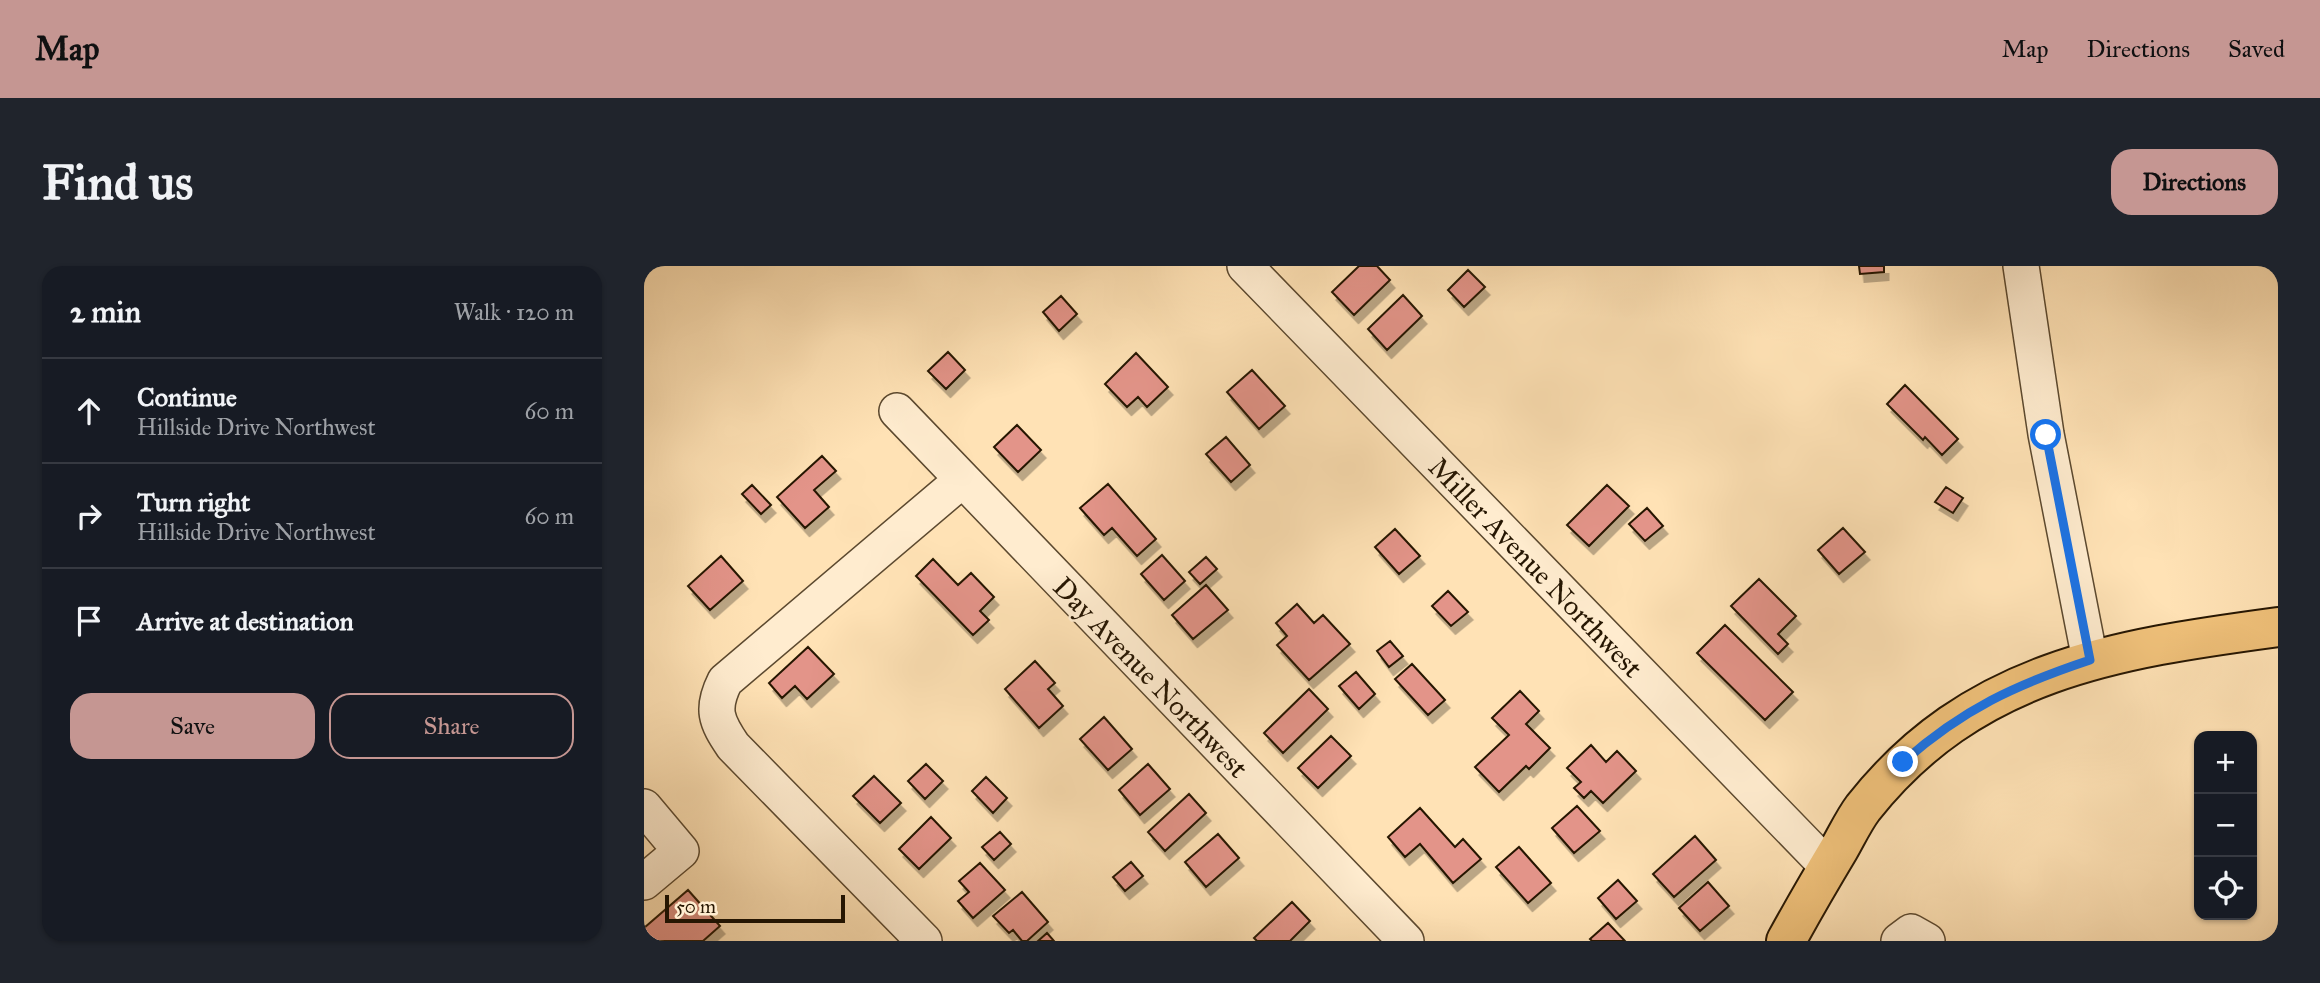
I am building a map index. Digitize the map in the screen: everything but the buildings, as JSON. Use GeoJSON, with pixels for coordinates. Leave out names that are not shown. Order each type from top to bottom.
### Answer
{"type":"FeatureCollection","features":[{"type":"Feature","properties":{"kind":"main road"},"geometry":{"type":"LineString","coordinates":[[1786,941],[1862,810],[1903,762],[1931,738],[1993,698],[2035,678],[2090,660],[2168,642],[2278,626]]}},
{"type":"Feature","properties":{"kind":"street","name":"Miller Avenue Northwest"},"geometry":{"type":"LineString","coordinates":[[1245,266],[1828,867]]}},
{"type":"Feature","properties":{"kind":"street"},"geometry":{"type":"LineString","coordinates":[[2021,266],[2046,435],[2090,660]]}},
{"type":"Feature","properties":{"kind":"street","name":"Day Avenue Northwest"},"geometry":{"type":"LineString","coordinates":[[897,411],[1406,941]]}},
{"type":"Feature","properties":{"kind":"street"},"geometry":{"type":"LineString","coordinates":[[924,941],[733,746],[720,726],[715,709],[725,681],[962,480]]}},
{"type":"Feature","properties":{"kind":"street"},"geometry":{"type":"LineString","coordinates":[[644,807],[681,850],[644,882]]}},
{"type":"Feature","properties":{"kind":"street"},"geometry":{"type":"LineString","coordinates":[[1899,941],[1911,932],[1927,941]]}},
{"type":"Feature","properties":{"kind":"route"},"geometry":{"type":"LineString","coordinates":[[1903,762],[1931,738],[1993,698],[2035,678],[2090,660],[2046,435]]}}]}
